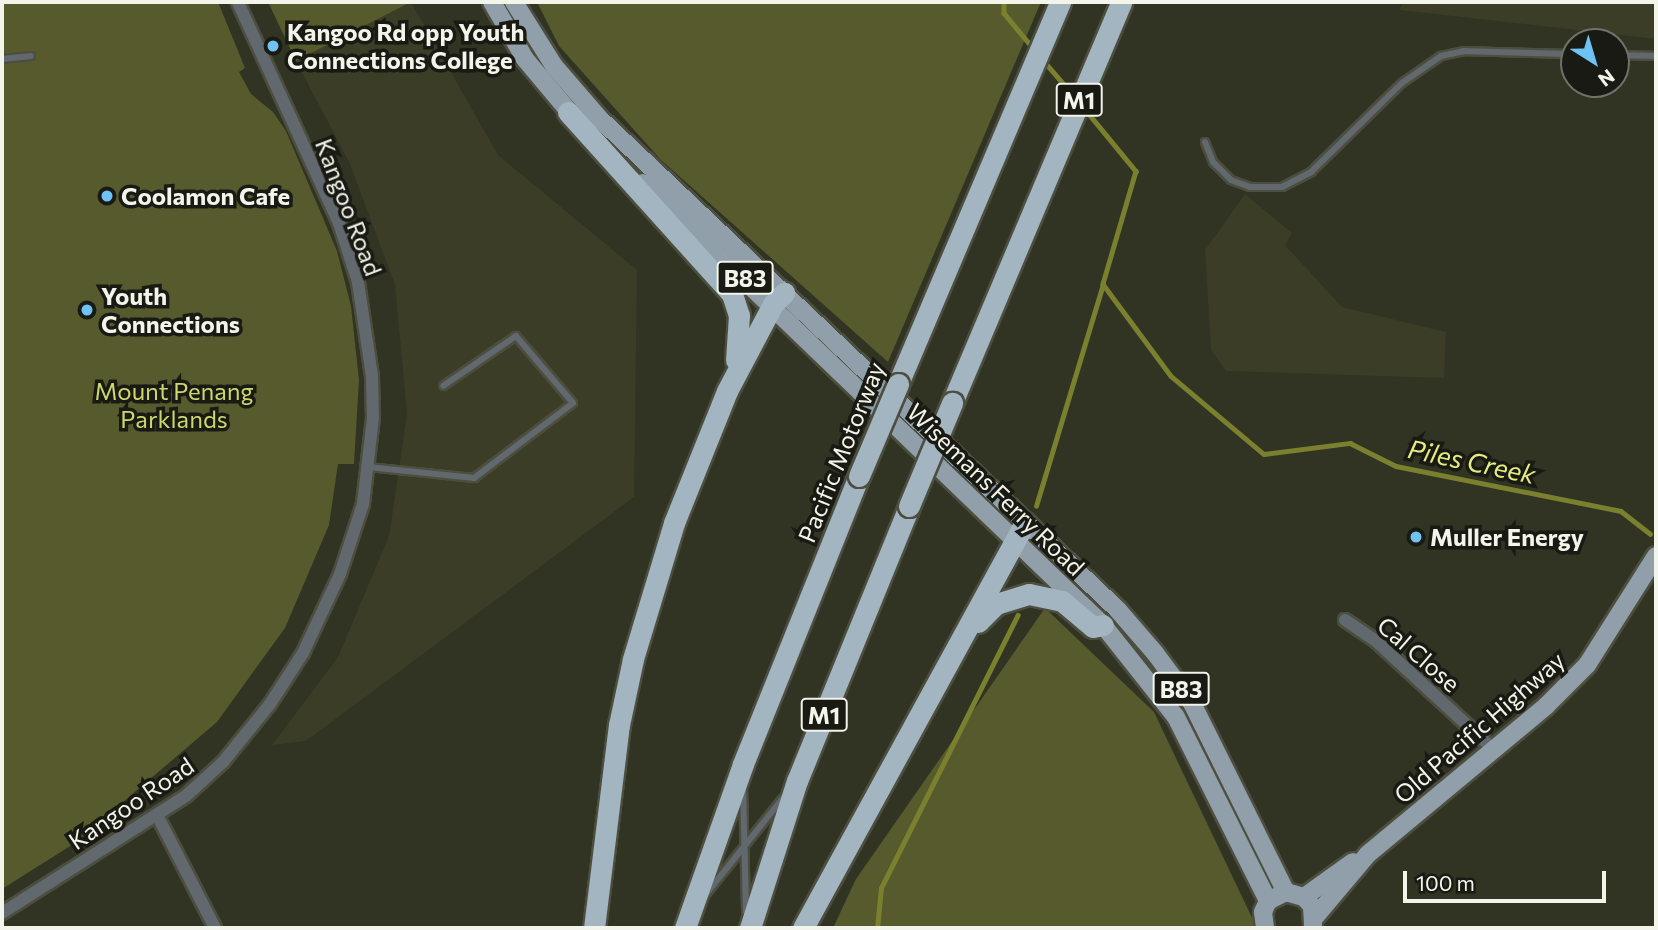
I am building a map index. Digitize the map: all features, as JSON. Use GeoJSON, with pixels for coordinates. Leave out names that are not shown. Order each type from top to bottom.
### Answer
{"type":"FeatureCollection","features":[{"type":"Feature","properties":{"kind":"highway","name":"Pacific Motorway"},"geometry":{"type":"LineString","coordinates":[[687,921],[743,764],[859,476],[1060,2]]}},
{"type":"Feature","properties":{"kind":"highway","name":"M1"},"geometry":{"type":"LineString","coordinates":[[748,928],[797,780],[1121,2]]}},
{"type":"Feature","properties":{"kind":"highway"},"geometry":{"type":"LineString","coordinates":[[568,112],[732,294],[740,340],[727,391]]}},
{"type":"Feature","properties":{"kind":"highway"},"geometry":{"type":"LineString","coordinates":[[594,928],[619,725],[633,659],[674,523],[727,391],[778,299]]}},
{"type":"Feature","properties":{"kind":"highway"},"geometry":{"type":"LineString","coordinates":[[803,928],[1025,523]]}},
{"type":"Feature","properties":{"kind":"highway"},"geometry":{"type":"LineString","coordinates":[[950,660],[956,659],[983,614],[1012,597],[1052,597],[1093,626],[1103,625]]}},
{"type":"Feature","properties":{"kind":"main road","name":"Wisemans Ferry Road"},"geometry":{"type":"LineString","coordinates":[[492,2],[525,59],[568,112],[778,299],[1117,609],[1192,703],[1286,892]]}},
{"type":"Feature","properties":{"kind":"main road","name":"Wisemans Ferry Road"},"geometry":{"type":"LineString","coordinates":[[514,2],[554,66],[599,118],[1013,543],[1103,625],[1176,717],[1268,901]]}},
{"type":"Feature","properties":{"kind":"main road","name":"Old Pacific Highway"},"geometry":{"type":"LineString","coordinates":[[1304,897],[1368,854],[1494,750],[1587,665],[1653,561]]}},
{"type":"Feature","properties":{"kind":"main road","name":"Old Pacific Highway"},"geometry":{"type":"LineString","coordinates":[[1314,923],[1368,854]]}},
{"type":"Feature","properties":{"kind":"main road"},"geometry":{"type":"LineString","coordinates":[[1265,928],[1263,912],[1268,901],[1286,892],[1304,897],[1314,923]]}},
{"type":"Feature","properties":{"kind":"street","name":"Kangoo Road"},"geometry":{"type":"LineString","coordinates":[[2,913],[157,815],[223,762],[270,704],[303,653],[341,574],[363,504],[368,467],[372,376],[358,282],[339,223],[238,2]]}},
{"type":"Feature","properties":{"kind":"street","name":"Cal Close"},"geometry":{"type":"LineString","coordinates":[[1345,620],[1376,640],[1494,750]]}},
{"type":"Feature","properties":{"kind":"street"},"geometry":{"type":"LineString","coordinates":[[157,815],[215,928]]}},
{"type":"Feature","properties":{"kind":"lane"},"geometry":{"type":"LineString","coordinates":[[1205,142],[1213,162],[1231,180],[1250,187],[1282,187],[1311,172],[1402,83],[1441,56],[1464,51],[1560,54]]}},
{"type":"Feature","properties":{"kind":"lane"},"geometry":{"type":"LineString","coordinates":[[2,58],[31,55]]}},
{"type":"Feature","properties":{"kind":"lane"},"geometry":{"type":"LineString","coordinates":[[1630,56],[1656,57]]}},
{"type":"Feature","properties":{"kind":"lane"},"geometry":{"type":"LineString","coordinates":[[368,467],[474,478],[573,403],[516,336],[443,386]]}},
{"type":"Feature","properties":{"kind":"lane"},"geometry":{"type":"LineString","coordinates":[[743,764],[748,928]]}},
{"type":"Feature","properties":{"kind":"lane"},"geometry":{"type":"LineString","coordinates":[[687,921],[797,780]]}},
{"type":"Feature","properties":{"kind":"shaded area"},"geometry":{"type":"Polygon","coordinates":[[[411,2],[498,155],[637,270],[634,497],[306,741],[272,745],[338,657],[389,536],[407,414],[395,285],[350,164],[296,61],[411,2]]]}},
{"type":"Feature","properties":{"kind":"shaded area"},"geometry":{"type":"Polygon","coordinates":[[[1403,2],[1656,2],[1656,39],[1630,36],[1630,28],[1560,28],[1399,10],[1403,2]]]}},
{"type":"Feature","properties":{"kind":"shaded area"},"geometry":{"type":"Polygon","coordinates":[[[1245,194],[1292,233],[1285,245],[1342,307],[1446,332],[1444,378],[1226,371],[1211,350],[1205,250],[1245,194]]]}},
{"type":"Feature","properties":{"kind":"green space","name":"Mount Penang Parklands"},"geometry":{"type":"Polygon","coordinates":[[[2,2],[218,2],[245,68],[239,72],[251,94],[273,112],[286,131],[337,251],[351,306],[359,380],[354,464],[338,464],[329,525],[285,628],[217,722],[75,843],[2,889],[2,2]]]}},
{"type":"Feature","properties":{"kind":"green space"},"geometry":{"type":"Polygon","coordinates":[[[268,2],[411,2],[296,61],[268,2]]]}},
{"type":"Feature","properties":{"kind":"green space"},"geometry":{"type":"Polygon","coordinates":[[[537,2],[1041,2],[888,362],[661,160],[559,46],[537,2]]]}},
{"type":"Feature","properties":{"kind":"green space"},"geometry":{"type":"Polygon","coordinates":[[[1045,608],[1154,712],[1257,928],[833,928],[856,879],[1045,608]]]}},
{"type":"Feature","properties":{"kind":"waterway","name":"Piles Creek"},"geometry":{"type":"LineString","coordinates":[[1004,2],[1004,13],[1033,48]]}},
{"type":"Feature","properties":{"kind":"waterway","name":"Piles Creek"},"geometry":{"type":"LineString","coordinates":[[1043,60],[1074,96]]}},
{"type":"Feature","properties":{"kind":"waterway","name":"Piles Creek"},"geometry":{"type":"LineString","coordinates":[[1084,108],[1136,171],[1103,284],[1171,376],[1264,454],[1350,443],[1396,466],[1621,511],[1650,534]]}},
{"type":"Feature","properties":{"kind":"waterway"},"geometry":{"type":"LineString","coordinates":[[1036,506],[1103,284]]}},
{"type":"Feature","properties":{"kind":"waterway"},"geometry":{"type":"LineString","coordinates":[[877,928],[881,888],[1018,615]]}},
{"type":"Feature","properties":{"kind":"place","name":"Kangoo Rd opp Youth Connections College"},"geometry":{"type":"Point","coordinates":[273,46]}},
{"type":"Feature","properties":{"kind":"place","name":"Coolamon Cafe"},"geometry":{"type":"Point","coordinates":[107,196]}},
{"type":"Feature","properties":{"kind":"place","name":"Youth Connections"},"geometry":{"type":"Point","coordinates":[87,310]}},
{"type":"Feature","properties":{"kind":"place","name":"Muller Energy"},"geometry":{"type":"Point","coordinates":[1416,537]}}]}
